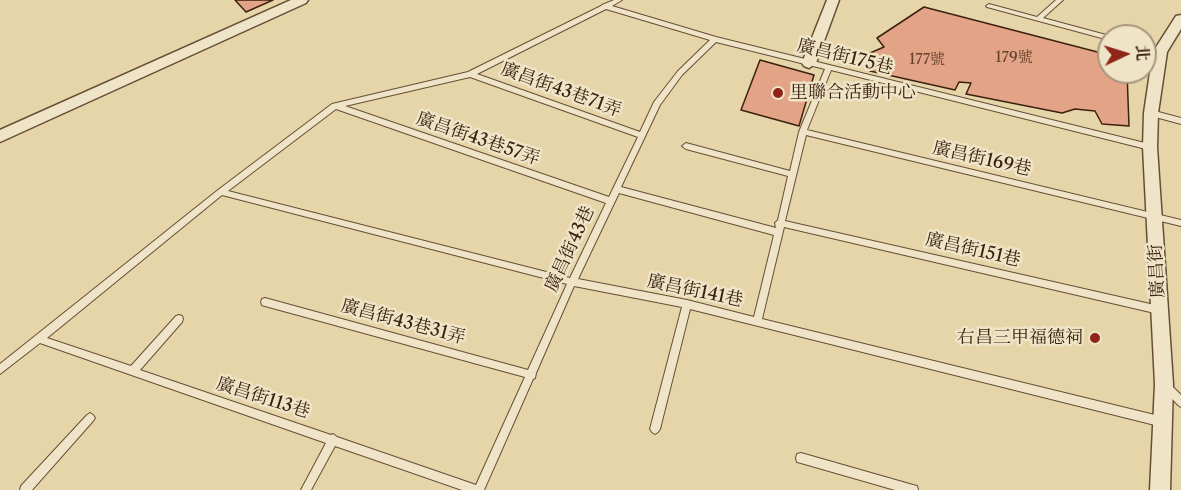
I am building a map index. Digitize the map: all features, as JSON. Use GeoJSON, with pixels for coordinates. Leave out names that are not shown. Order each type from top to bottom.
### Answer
{"type":"FeatureCollection","features":[{"type":"Feature","properties":{"kind":"street"},"geometry":{"type":"LineString","coordinates":[[0,136],[302,0]]}},
{"type":"Feature","properties":{"kind":"street"},"geometry":{"type":"LineString","coordinates":[[809,63],[833,0]]}},
{"type":"Feature","properties":{"kind":"street"},"geometry":{"type":"LineString","coordinates":[[1160,52],[1181,19]]}},
{"type":"Feature","properties":{"kind":"street","name":"廣昌街"},"geometry":{"type":"LineString","coordinates":[[1160,52],[1151,113],[1150,147],[1164,384],[1160,490]]}},
{"type":"Feature","properties":{"kind":"lane"},"geometry":{"type":"LineString","coordinates":[[0,370],[221,192],[335,106],[470,74],[619,0]]}},
{"type":"Feature","properties":{"kind":"lane"},"geometry":{"type":"LineString","coordinates":[[1038,19],[1060,0]]}},
{"type":"Feature","properties":{"kind":"lane","name":"廣昌街175巷"},"geometry":{"type":"LineString","coordinates":[[604,6],[715,39],[1150,147]]}},
{"type":"Feature","properties":{"kind":"lane"},"geometry":{"type":"LineString","coordinates":[[989,6],[1097,35]]}},
{"type":"Feature","properties":{"kind":"lane","name":"廣昌街43巷"},"geometry":{"type":"LineString","coordinates":[[478,490],[532,375],[572,282],[657,104],[680,72],[715,39]]}},
{"type":"Feature","properties":{"kind":"lane"},"geometry":{"type":"LineString","coordinates":[[756,321],[803,132],[829,68]]}},
{"type":"Feature","properties":{"kind":"lane","name":"廣昌街43巷71弄"},"geometry":{"type":"LineString","coordinates":[[470,74],[641,135]]}},
{"type":"Feature","properties":{"kind":"lane","name":"廣昌街43巷57弄"},"geometry":{"type":"LineString","coordinates":[[335,106],[611,201]]}},
{"type":"Feature","properties":{"kind":"lane"},"geometry":{"type":"LineString","coordinates":[[1151,113],[1181,121]]}},
{"type":"Feature","properties":{"kind":"lane","name":"廣昌街169巷"},"geometry":{"type":"LineString","coordinates":[[803,132],[1181,223]]}},
{"type":"Feature","properties":{"kind":"lane"},"geometry":{"type":"LineString","coordinates":[[686,146],[791,174]]}},
{"type":"Feature","properties":{"kind":"lane"},"geometry":{"type":"LineString","coordinates":[[616,189],[777,232]]}},
{"type":"Feature","properties":{"kind":"lane","name":"廣昌街141巷"},"geometry":{"type":"LineString","coordinates":[[221,192],[572,282],[687,304],[1163,422]]}},
{"type":"Feature","properties":{"kind":"lane","name":"廣昌街151巷"},"geometry":{"type":"LineString","coordinates":[[779,223],[1159,309]]}},
{"type":"Feature","properties":{"kind":"lane","name":"廣昌街43巷31弄"},"geometry":{"type":"LineString","coordinates":[[265,302],[532,375]]}},
{"type":"Feature","properties":{"kind":"lane"},"geometry":{"type":"LineString","coordinates":[[654,429],[687,304]]}},
{"type":"Feature","properties":{"kind":"lane"},"geometry":{"type":"LineString","coordinates":[[132,372],[179,319]]}},
{"type":"Feature","properties":{"kind":"lane","name":"廣昌街113巷"},"geometry":{"type":"LineString","coordinates":[[39,339],[478,490]]}},
{"type":"Feature","properties":{"kind":"lane"},"geometry":{"type":"LineString","coordinates":[[1164,384],[1181,402]]}},
{"type":"Feature","properties":{"kind":"lane"},"geometry":{"type":"LineString","coordinates":[[25,490],[90,418]]}},
{"type":"Feature","properties":{"kind":"lane"},"geometry":{"type":"LineString","coordinates":[[306,490],[333,439]]}},
{"type":"Feature","properties":{"kind":"lane"},"geometry":{"type":"LineString","coordinates":[[801,458],[913,490]]}},
{"type":"Feature","properties":{"kind":"building"},"geometry":{"type":"Polygon","coordinates":[[[235,0],[273,0],[246,12],[235,0]]]}},
{"type":"Feature","properties":{"kind":"building"},"geometry":{"type":"Polygon","coordinates":[[[924,7],[1097,52],[1097,84],[1127,84],[1129,126],[1102,124],[1095,111],[1075,109],[1062,113],[966,94],[971,83],[959,82],[955,90],[870,71],[870,53],[884,47],[877,38],[924,7]]]}},
{"type":"Feature","properties":{"kind":"building","name":"里聯合活動中心"},"geometry":{"type":"Polygon","coordinates":[[[760,60],[814,75],[799,126],[741,110],[760,60]]]}},
{"type":"Feature","properties":{"kind":"place","name":"里聯合活動中心"},"geometry":{"type":"Point","coordinates":[778,93]}},
{"type":"Feature","properties":{"kind":"place","name":"右昌三甲福德祠"},"geometry":{"type":"Point","coordinates":[1095,338]}}]}
